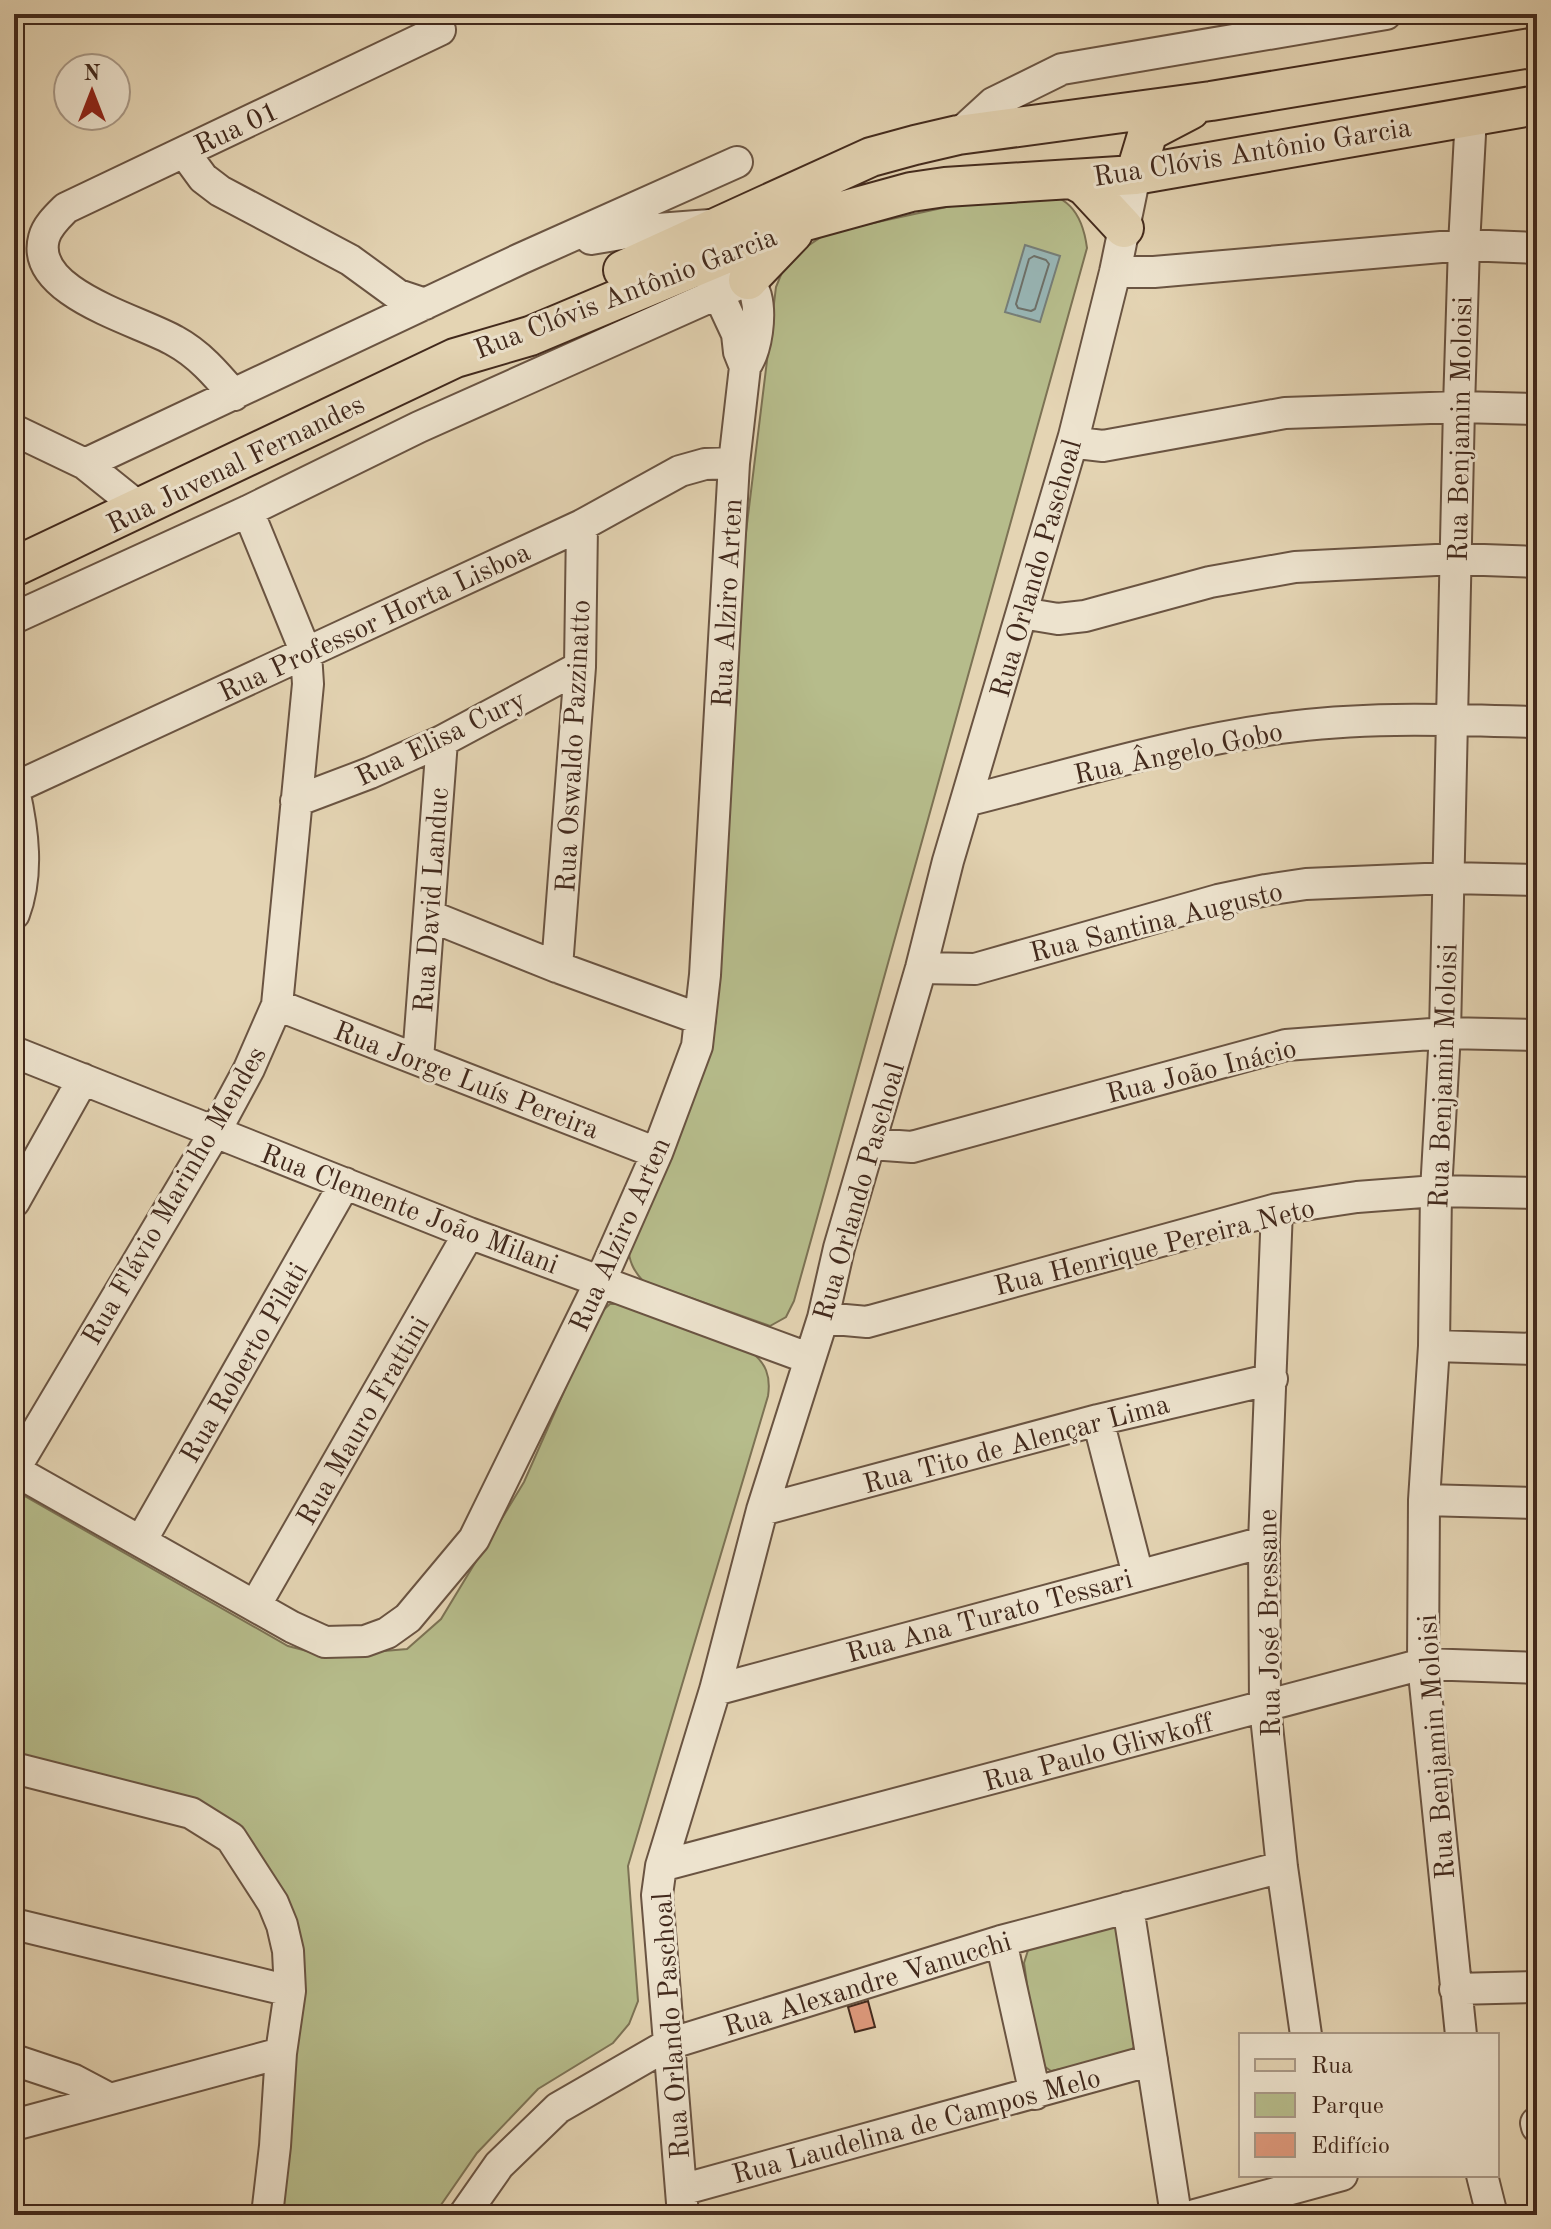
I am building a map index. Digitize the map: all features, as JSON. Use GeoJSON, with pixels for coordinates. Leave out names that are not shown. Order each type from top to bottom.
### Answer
{"type":"FeatureCollection","features":[{"type":"Feature","properties":{"kind":"main road","name":"Rua Clóvis Antônio Garcia"},"geometry":{"type":"LineString","coordinates":[[716,254],[871,157],[958,135],[1211,101],[1537,47]]}},
{"type":"Feature","properties":{"kind":"main road"},"geometry":{"type":"LineString","coordinates":[[1135,175],[1148,132],[1211,101]]}},
{"type":"Feature","properties":{"kind":"main road","name":"Rua Clóvis Antônio Garcia"},"geometry":{"type":"LineString","coordinates":[[455,358],[530,336],[716,254],[802,222],[911,192],[945,187],[1135,175],[1537,105]]}},
{"type":"Feature","properties":{"kind":"main road"},"geometry":{"type":"LineString","coordinates":[[1072,179],[1085,186],[1124,228]]}},
{"type":"Feature","properties":{"kind":"main road","name":"Rua Juvenal Fernandes"},"geometry":{"type":"LineString","coordinates":[[14,567],[455,358]]}},
{"type":"Feature","properties":{"kind":"street"},"geometry":{"type":"LineString","coordinates":[[958,135],[993,103],[1062,69],[1386,14]]}},
{"type":"Feature","properties":{"kind":"street","name":"Rua 01"},"geometry":{"type":"LineString","coordinates":[[234,395],[212,369],[175,341],[67,289],[46,266],[44,239],[53,223],[66,208],[440,30]]}},
{"type":"Feature","properties":{"kind":"street","name":"Rua Benjamin Moloisi"},"geometry":{"type":"LineString","coordinates":[[1461,2033],[1423,1664],[1424,1500],[1434,1346],[1436,1191],[1445,1033],[1459,407],[1471,116]]}},
{"type":"Feature","properties":{"kind":"street"},"geometry":{"type":"LineString","coordinates":[[184,152],[203,178],[220,191],[350,260],[398,295],[425,304]]}},
{"type":"Feature","properties":{"kind":"street"},"geometry":{"type":"LineString","coordinates":[[85,464],[520,259],[737,162]]}},
{"type":"Feature","properties":{"kind":"street","name":"Rua Orlando Paschoal"},"geometry":{"type":"LineString","coordinates":[[682,2202],[657,1895],[661,1866],[715,1690],[762,1510],[823,1318],[839,1248],[966,801],[1074,436],[1115,272],[1135,175]]}},
{"type":"Feature","properties":{"kind":"street"},"geometry":{"type":"LineString","coordinates":[[520,259],[552,247],[645,230],[716,254]]}},
{"type":"Feature","properties":{"kind":"street"},"geometry":{"type":"LineString","coordinates":[[1115,272],[1154,272],[1464,245],[1537,248]]}},
{"type":"Feature","properties":{"kind":"street","name":"Rua Alziro Arten"},"geometry":{"type":"LineString","coordinates":[[14,1470],[325,1642],[365,1641],[387,1633],[408,1618],[474,1539],[600,1282],[657,1153],[697,1046],[706,960],[734,463],[745,367],[753,355],[757,337],[756,297],[716,254]]}},
{"type":"Feature","properties":{"kind":"street","name":"Rua Juvenal Fernandes"},"geometry":{"type":"LineString","coordinates":[[14,618],[248,511],[419,427],[716,254]]}},
{"type":"Feature","properties":{"kind":"street"},"geometry":{"type":"LineString","coordinates":[[1074,436],[1086,444],[1103,446],[1285,413],[1459,407],[1537,409]]}},
{"type":"Feature","properties":{"kind":"street"},"geometry":{"type":"LineString","coordinates":[[14,430],[85,464],[141,509]]}},
{"type":"Feature","properties":{"kind":"street","name":"Rua Professor Horta Lisboa"},"geometry":{"type":"LineString","coordinates":[[14,789],[582,525],[680,471],[705,464],[734,463]]}},
{"type":"Feature","properties":{"kind":"street"},"geometry":{"type":"LineString","coordinates":[[248,511],[306,653]]}},
{"type":"Feature","properties":{"kind":"street","name":"Rua Oswaldo Pazzinatto"},"geometry":{"type":"LineString","coordinates":[[557,967],[580,667],[582,525]]}},
{"type":"Feature","properties":{"kind":"street"},"geometry":{"type":"LineString","coordinates":[[1022,613],[1058,619],[1085,616],[1210,582],[1295,567],[1456,559],[1537,562]]}},
{"type":"Feature","properties":{"kind":"street","name":"Rua Flávio Marinho Mendes"},"geometry":{"type":"LineString","coordinates":[[14,1470],[215,1132],[249,1069],[277,1005],[308,684],[306,653]]}},
{"type":"Feature","properties":{"kind":"street","name":"Rua Elisa Cury"},"geometry":{"type":"LineString","coordinates":[[296,801],[442,741],[580,667]]}},
{"type":"Feature","properties":{"kind":"street","name":"Rua Ângelo Gobo"},"geometry":{"type":"LineString","coordinates":[[966,801],[1233,735],[1285,727],[1371,720],[1537,722]]}},
{"type":"Feature","properties":{"kind":"street","name":"Rua David Landuc"},"geometry":{"type":"LineString","coordinates":[[418,1059],[442,741]]}},
{"type":"Feature","properties":{"kind":"street"},"geometry":{"type":"LineString","coordinates":[[14,789],[23,833],[23,873],[14,914]]}},
{"type":"Feature","properties":{"kind":"street","name":"Rua Santina Augusto"},"geometry":{"type":"LineString","coordinates":[[921,968],[975,969],[1218,900],[1306,884],[1449,878],[1537,880]]}},
{"type":"Feature","properties":{"kind":"street"},"geometry":{"type":"LineString","coordinates":[[430,916],[700,1019]]}},
{"type":"Feature","properties":{"kind":"street","name":"Rua Jorge Luís Pereira"},"geometry":{"type":"LineString","coordinates":[[277,1005],[657,1153]]}},
{"type":"Feature","properties":{"kind":"street","name":"Rua João Inácio"},"geometry":{"type":"LineString","coordinates":[[871,1144],[912,1147],[1286,1045],[1445,1033],[1537,1035]]}},
{"type":"Feature","properties":{"kind":"street","name":"Rua Clemente João Milani"},"geometry":{"type":"LineString","coordinates":[[14,1052],[469,1233],[808,1358]]}},
{"type":"Feature","properties":{"kind":"street"},"geometry":{"type":"LineString","coordinates":[[14,1202],[83,1079]]}},
{"type":"Feature","properties":{"kind":"street","name":"Rua Roberto Pilati"},"geometry":{"type":"LineString","coordinates":[[141,1541],[345,1183]]}},
{"type":"Feature","properties":{"kind":"street","name":"Rua Henrique Pereira Neto"},"geometry":{"type":"LineString","coordinates":[[823,1318],[867,1322],[1277,1209],[1357,1197],[1436,1191],[1537,1193]]}},
{"type":"Feature","properties":{"kind":"street","name":"Rua José Bressane"},"geometry":{"type":"LineString","coordinates":[[1277,1209],[1264,1542],[1265,1707],[1282,1867],[1306,2033]]}},
{"type":"Feature","properties":{"kind":"street","name":"Rua Mauro Frattini"},"geometry":{"type":"LineString","coordinates":[[255,1606],[469,1233]]}},
{"type":"Feature","properties":{"kind":"street"},"geometry":{"type":"LineString","coordinates":[[1434,1346],[1537,1349]]}},
{"type":"Feature","properties":{"kind":"street","name":"Rua Tito de Alençar Lima"},"geometry":{"type":"LineString","coordinates":[[762,1510],[1098,1420],[1272,1379]]}},
{"type":"Feature","properties":{"kind":"street"},"geometry":{"type":"LineString","coordinates":[[1098,1420],[1138,1575]]}},
{"type":"Feature","properties":{"kind":"street"},"geometry":{"type":"LineString","coordinates":[[1424,1500],[1537,1503]]}},
{"type":"Feature","properties":{"kind":"street","name":"Rua Ana Turato Tessari"},"geometry":{"type":"LineString","coordinates":[[715,1690],[1264,1542]]}},
{"type":"Feature","properties":{"kind":"street","name":"Rua Paulo Gliwkoff"},"geometry":{"type":"LineString","coordinates":[[661,1866],[1423,1664],[1537,1668]]}},
{"type":"Feature","properties":{"kind":"street"},"geometry":{"type":"LineString","coordinates":[[14,1768],[191,1813],[231,1838],[262,1885],[282,1925],[288,1951],[290,1991],[281,2053],[267,2215]]}},
{"type":"Feature","properties":{"kind":"street","name":"Rua Alexandre Vanucchi"},"geometry":{"type":"LineString","coordinates":[[464,2215],[499,2165],[558,2108],[669,2044],[1001,1941],[1282,1867]]}},
{"type":"Feature","properties":{"kind":"street"},"geometry":{"type":"LineString","coordinates":[[1128,1907],[1176,2215]]}},
{"type":"Feature","properties":{"kind":"street"},"geometry":{"type":"LineString","coordinates":[[14,1924],[290,1991]]}},
{"type":"Feature","properties":{"kind":"street"},"geometry":{"type":"LineString","coordinates":[[1001,1941],[1035,2094]]}},
{"type":"Feature","properties":{"kind":"street"},"geometry":{"type":"LineString","coordinates":[[1455,1989],[1537,1987]]}},
{"type":"Feature","properties":{"kind":"street"},"geometry":{"type":"LineString","coordinates":[[14,2125],[281,2053]]}},
{"type":"Feature","properties":{"kind":"street"},"geometry":{"type":"LineString","coordinates":[[14,2060],[74,2080],[110,2099]]}},
{"type":"Feature","properties":{"kind":"street","name":"Rua Laudelina de Campos Melo"},"geometry":{"type":"LineString","coordinates":[[682,2202],[1152,2060]]}},
{"type":"Feature","properties":{"kind":"street"},"geometry":{"type":"LineString","coordinates":[[1195,2215],[1328,2177]]}},
{"type":"Feature","properties":{"kind":"street"},"geometry":{"type":"LineString","coordinates":[[1482,2177],[1492,2215]]}},
{"type":"Feature","properties":{"kind":"green space"},"geometry":{"type":"Polygon","coordinates":[[[1029,189],[1053,195],[1070,206],[1081,223],[1087,248],[794,1301],[786,1317],[770,1326],[643,1281],[632,1265],[628,1246],[710,1047],[716,1021],[715,992],[741,573],[776,287],[787,260],[827,233],[1029,189]]]}},
{"type":"Feature","properties":{"kind":"green space"},"geometry":{"type":"Polygon","coordinates":[[[610,1304],[627,1304],[750,1351],[764,1365],[769,1382],[768,1396],[628,1866],[638,2001],[629,2024],[613,2043],[538,2089],[477,2153],[434,2215],[279,2215],[293,1974],[241,1830],[14,1757],[14,1490],[288,1646],[326,1656],[407,1649],[441,1619],[524,1482],[592,1328],[600,1313],[610,1304]]]}},
{"type":"Feature","properties":{"kind":"green space"},"geometry":{"type":"Polygon","coordinates":[[[1115,1926],[1118,1929],[1135,2046],[1125,2056],[1051,2071],[1038,2062],[1024,1963],[1029,1947],[1115,1926]]]}},
{"type":"Feature","properties":{"kind":"water"},"geometry":{"type":"Polygon","coordinates":[[[1025,245],[1060,256],[1040,322],[1005,312],[1025,245]]]}},
{"type":"Feature","properties":{"kind":"building"},"geometry":{"type":"Polygon","coordinates":[[[868,2001],[875,2027],[855,2032],[848,2007],[868,2001]]]}}]}
